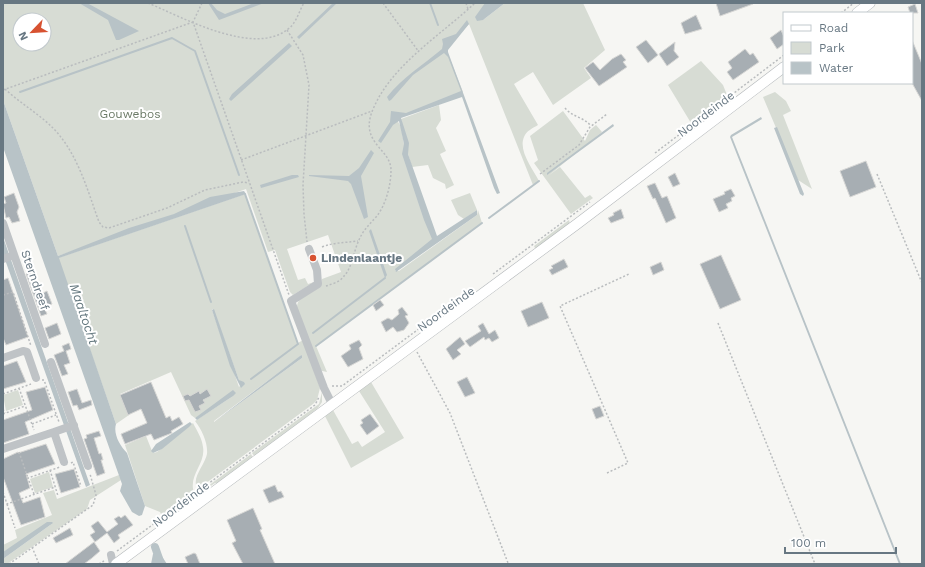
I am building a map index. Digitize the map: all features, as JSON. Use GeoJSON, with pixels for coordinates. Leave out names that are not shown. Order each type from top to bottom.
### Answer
{"type":"FeatureCollection","features":[{"type":"Feature","properties":{"kind":"main road"},"geometry":{"type":"LineString","coordinates":[[858,12],[870,3]]}},
{"type":"Feature","properties":{"kind":"main road","name":"Noordeinde"},"geometry":{"type":"LineString","coordinates":[[113,561],[413,345],[582,220],[783,68]]}},
{"type":"Feature","properties":{"kind":"street","name":"Sterndreef"},"geometry":{"type":"LineString","coordinates":[[3,223],[8,257],[45,344]]}},
{"type":"Feature","properties":{"kind":"street"},"geometry":{"type":"LineString","coordinates":[[309,249],[319,277],[318,284],[316,287],[291,301],[324,388],[332,404]]}},
{"type":"Feature","properties":{"kind":"street"},"geometry":{"type":"LineString","coordinates":[[3,358],[23,351],[27,352],[36,380]]}},
{"type":"Feature","properties":{"kind":"street"},"geometry":{"type":"LineString","coordinates":[[51,362],[65,428],[65,463]]}},
{"type":"Feature","properties":{"kind":"street"},"geometry":{"type":"LineString","coordinates":[[3,449],[65,428]]}},
{"type":"Feature","properties":{"kind":"street"},"geometry":{"type":"LineString","coordinates":[[65,428],[88,466]]}},
{"type":"Feature","properties":{"kind":"path"},"geometry":{"type":"LineString","coordinates":[[148,3],[193,22],[233,36],[246,38],[268,37],[288,30],[304,3]]}},
{"type":"Feature","properties":{"kind":"path"},"geometry":{"type":"LineString","coordinates":[[202,3],[193,22],[291,301]]}},
{"type":"Feature","properties":{"kind":"path"},"geometry":{"type":"LineString","coordinates":[[383,3],[419,52]]}},
{"type":"Feature","properties":{"kind":"path"},"geometry":{"type":"LineString","coordinates":[[466,3],[468,9]]}},
{"type":"Feature","properties":{"kind":"path"},"geometry":{"type":"LineString","coordinates":[[316,287],[331,284],[343,278],[358,241],[363,232],[379,212],[390,182],[390,162],[374,143],[371,135],[372,111],[379,97],[398,72],[475,3]]}},
{"type":"Feature","properties":{"kind":"path"},"geometry":{"type":"LineString","coordinates":[[841,12],[854,3]]}},
{"type":"Feature","properties":{"kind":"path"},"geometry":{"type":"LineString","coordinates":[[4,90],[193,22]]}},
{"type":"Feature","properties":{"kind":"path"},"geometry":{"type":"LineString","coordinates":[[288,30],[303,55],[309,85],[304,214],[305,231],[309,249]]}},
{"type":"Feature","properties":{"kind":"path","name":"Noordeinde"},"geometry":{"type":"LineString","coordinates":[[653,154],[783,56]]}},
{"type":"Feature","properties":{"kind":"path"},"geometry":{"type":"LineString","coordinates":[[4,90],[44,120],[67,144],[78,164],[99,222],[103,227],[109,228],[161,211],[205,190],[243,182],[250,183]]}},
{"type":"Feature","properties":{"kind":"path"},"geometry":{"type":"LineString","coordinates":[[565,108],[570,114],[587,120],[591,126]]}},
{"type":"Feature","properties":{"kind":"path"},"geometry":{"type":"LineString","coordinates":[[241,160],[372,111]]}},
{"type":"Feature","properties":{"kind":"path"},"geometry":{"type":"LineString","coordinates":[[540,174],[580,146],[591,126],[607,114]]}},
{"type":"Feature","properties":{"kind":"path"},"geometry":{"type":"LineString","coordinates":[[878,174],[922,283]]}},
{"type":"Feature","properties":{"kind":"path"},"geometry":{"type":"LineString","coordinates":[[492,275],[593,200]]}},
{"type":"Feature","properties":{"kind":"path"},"geometry":{"type":"LineString","coordinates":[[322,247],[336,242],[345,243],[358,241]]}},
{"type":"Feature","properties":{"kind":"path"},"geometry":{"type":"LineString","coordinates":[[607,473],[628,463],[560,306],[629,274]]}},
{"type":"Feature","properties":{"kind":"path"},"geometry":{"type":"LineString","coordinates":[[3,295],[13,292],[30,342],[31,347],[27,352]]}},
{"type":"Feature","properties":{"kind":"path","name":"Noordeinde"},"geometry":{"type":"LineString","coordinates":[[113,561],[315,405],[318,401],[320,390],[326,386],[342,386],[467,293]]}},
{"type":"Feature","properties":{"kind":"path"},"geometry":{"type":"LineString","coordinates":[[718,323],[814,564]]}},
{"type":"Feature","properties":{"kind":"path"},"geometry":{"type":"LineString","coordinates":[[413,345],[450,413],[508,563],[506,564]]}},
{"type":"Feature","properties":{"kind":"path"},"geometry":{"type":"LineString","coordinates":[[3,394],[36,380],[44,380],[56,415],[65,428]]}},
{"type":"Feature","properties":{"kind":"path"},"geometry":{"type":"LineString","coordinates":[[19,388],[32,424],[56,415]]}},
{"type":"Feature","properties":{"kind":"path"},"geometry":{"type":"LineString","coordinates":[[3,409],[4,414],[26,406]]}},
{"type":"Feature","properties":{"kind":"path"},"geometry":{"type":"LineString","coordinates":[[16,444],[34,494]]}},
{"type":"Feature","properties":{"kind":"path"},"geometry":{"type":"LineString","coordinates":[[28,478],[65,463],[73,462],[81,486]]}},
{"type":"Feature","properties":{"kind":"path"},"geometry":{"type":"LineString","coordinates":[[9,564],[95,502],[96,492],[88,466]]}},
{"type":"Feature","properties":{"kind":"path"},"geometry":{"type":"LineString","coordinates":[[50,470],[58,496]]}},
{"type":"Feature","properties":{"kind":"path"},"geometry":{"type":"LineString","coordinates":[[7,504],[55,487]]}},
{"type":"Feature","properties":{"kind":"path"},"geometry":{"type":"LineString","coordinates":[[3,492],[15,528]]}},
{"type":"Feature","properties":{"kind":"path"},"geometry":{"type":"LineString","coordinates":[[32,547],[39,564]]}},
{"type":"Feature","properties":{"kind":"green space","name":"Gouwebos"},"geometry":{"type":"Polygon","coordinates":[[[3,3],[494,3],[483,20],[505,3],[583,3],[605,50],[584,68],[591,78],[553,105],[533,72],[514,84],[538,125],[526,133],[523,142],[525,154],[539,181],[533,185],[469,24],[446,49],[463,92],[395,119],[401,127],[411,169],[435,241],[395,271],[399,271],[477,215],[478,210],[482,223],[316,346],[327,372],[318,370],[297,308],[300,299],[317,288],[322,279],[341,272],[328,235],[287,249],[298,280],[305,278],[308,284],[314,282],[293,295],[290,292],[275,250],[268,252],[246,189],[58,256],[3,100],[3,3]]]}},
{"type":"Feature","properties":{"kind":"green space"},"geometry":{"type":"Polygon","coordinates":[[[701,61],[723,85],[727,95],[691,123],[668,85],[701,61]]]}},
{"type":"Feature","properties":{"kind":"green space"},"geometry":{"type":"Polygon","coordinates":[[[775,92],[786,101],[791,111],[783,115],[812,189],[798,180],[763,97],[775,92]]]}},
{"type":"Feature","properties":{"kind":"green space"},"geometry":{"type":"Polygon","coordinates":[[[732,96],[733,100],[701,124],[694,125],[732,96]]]}},
{"type":"Feature","properties":{"kind":"green space"},"geometry":{"type":"Polygon","coordinates":[[[439,105],[441,120],[436,128],[446,151],[440,154],[454,185],[446,189],[445,184],[433,178],[428,165],[412,167],[401,119],[439,105]]]}},
{"type":"Feature","properties":{"kind":"green space"},"geometry":{"type":"Polygon","coordinates":[[[563,111],[585,141],[590,130],[596,125],[602,132],[548,176],[560,167],[585,198],[590,195],[593,198],[571,214],[534,163],[538,160],[530,136],[563,111]]]}},
{"type":"Feature","properties":{"kind":"green space"},"geometry":{"type":"Polygon","coordinates":[[[470,193],[477,210],[464,219],[458,215],[451,200],[470,193]]]}},
{"type":"Feature","properties":{"kind":"green space"},"geometry":{"type":"Polygon","coordinates":[[[245,194],[298,343],[303,340],[320,388],[317,400],[198,489],[196,485],[197,476],[206,458],[207,445],[200,428],[195,421],[233,396],[195,418],[191,415],[171,372],[120,394],[129,415],[116,424],[58,258],[245,194]],[[213,309],[212,310],[239,387],[242,383],[239,380],[213,309]],[[302,355],[214,421],[214,422],[302,358],[302,355]]]}},
{"type":"Feature","properties":{"kind":"green space"},"geometry":{"type":"Polygon","coordinates":[[[569,220],[570,225],[536,250],[534,246],[569,220]]]}},
{"type":"Feature","properties":{"kind":"green space"},"geometry":{"type":"Polygon","coordinates":[[[371,382],[404,438],[351,468],[325,416],[333,410],[352,444],[358,441],[362,447],[385,432],[359,391],[371,382]]]}},
{"type":"Feature","properties":{"kind":"green space"},"geometry":{"type":"Polygon","coordinates":[[[18,390],[23,405],[6,411],[3,395],[18,390]]]}},
{"type":"Feature","properties":{"kind":"green space"},"geometry":{"type":"Polygon","coordinates":[[[322,392],[322,402],[318,408],[255,457],[252,453],[319,404],[322,392]]]}},
{"type":"Feature","properties":{"kind":"green space"},"geometry":{"type":"Polygon","coordinates":[[[193,423],[202,441],[203,447],[202,459],[193,481],[194,493],[162,516],[160,512],[145,506],[125,445],[146,436],[153,453],[157,452],[193,423]]]}},
{"type":"Feature","properties":{"kind":"green space"},"geometry":{"type":"Polygon","coordinates":[[[251,454],[253,458],[218,484],[215,483],[201,493],[200,492],[251,454]]]}},
{"type":"Feature","properties":{"kind":"green space"},"geometry":{"type":"Polygon","coordinates":[[[49,472],[53,487],[35,493],[30,479],[49,472]]]}},
{"type":"Feature","properties":{"kind":"green space"},"geometry":{"type":"Polygon","coordinates":[[[119,475],[121,480],[90,500],[87,509],[7,564],[3,564],[3,559],[53,523],[3,552],[3,545],[17,538],[15,530],[52,515],[43,493],[54,490],[57,499],[119,475]]]}},
{"type":"Feature","properties":{"kind":"green space"},"geometry":{"type":"Polygon","coordinates":[[[193,497],[194,501],[159,525],[158,523],[193,497]]]}},
{"type":"Feature","properties":{"kind":"water"},"geometry":{"type":"Polygon","coordinates":[[[79,3],[87,3],[139,31],[116,40],[108,20],[79,3]]]}},
{"type":"Feature","properties":{"kind":"water"},"geometry":{"type":"Polygon","coordinates":[[[208,3],[211,3],[217,10],[225,14],[254,3],[264,3],[219,20],[208,3]]]}},
{"type":"Feature","properties":{"kind":"water"},"geometry":{"type":"Polygon","coordinates":[[[333,3],[337,3],[299,39],[297,37],[333,3]]]}},
{"type":"Feature","properties":{"kind":"water"},"geometry":{"type":"Polygon","coordinates":[[[485,3],[505,3],[483,20],[477,21],[475,17],[485,3]]]}},
{"type":"Feature","properties":{"kind":"water"},"geometry":{"type":"Polygon","coordinates":[[[467,20],[469,24],[448,52],[500,193],[497,194],[494,188],[462,97],[401,118],[409,143],[408,154],[437,236],[477,210],[477,215],[396,272],[395,269],[432,239],[424,220],[402,154],[404,144],[399,121],[393,125],[381,143],[378,141],[390,122],[391,111],[406,113],[461,91],[448,57],[444,53],[413,75],[391,100],[389,101],[387,97],[406,77],[442,49],[442,39],[456,34],[467,20]]]}},
{"type":"Feature","properties":{"kind":"water"},"geometry":{"type":"Polygon","coordinates":[[[289,43],[292,46],[231,101],[229,99],[232,94],[289,43]]]}},
{"type":"Feature","properties":{"kind":"water"},"geometry":{"type":"Polygon","coordinates":[[[3,100],[58,256],[129,228],[174,214],[210,197],[244,191],[246,194],[59,258],[116,424],[116,436],[127,453],[145,506],[142,515],[139,516],[132,512],[120,491],[122,484],[4,150],[3,100]]]}},
{"type":"Feature","properties":{"kind":"water"},"geometry":{"type":"Polygon","coordinates":[[[761,117],[762,119],[732,137],[901,564],[899,564],[730,137],[761,117]]]}},
{"type":"Feature","properties":{"kind":"water"},"geometry":{"type":"Polygon","coordinates":[[[613,124],[614,126],[547,175],[547,173],[613,124]]]}},
{"type":"Feature","properties":{"kind":"water"},"geometry":{"type":"Polygon","coordinates":[[[777,127],[804,194],[803,196],[800,194],[774,128],[777,127]]]}},
{"type":"Feature","properties":{"kind":"water"},"geometry":{"type":"Polygon","coordinates":[[[371,150],[374,153],[361,176],[368,217],[364,219],[351,184],[348,181],[309,175],[349,176],[359,168],[371,150]]]}},
{"type":"Feature","properties":{"kind":"water"},"geometry":{"type":"Polygon","coordinates":[[[292,175],[298,175],[299,177],[261,188],[260,185],[292,175]]]}},
{"type":"Feature","properties":{"kind":"water"},"geometry":{"type":"Polygon","coordinates":[[[371,229],[387,275],[385,278],[369,231],[371,229]]]}},
{"type":"Feature","properties":{"kind":"water"},"geometry":{"type":"Polygon","coordinates":[[[3,237],[90,485],[86,487],[3,254],[3,237]]]}},
{"type":"Feature","properties":{"kind":"water"},"geometry":{"type":"Polygon","coordinates":[[[214,309],[239,380],[245,384],[241,388],[230,366],[212,310],[214,309]]]}},
{"type":"Feature","properties":{"kind":"water"},"geometry":{"type":"Polygon","coordinates":[[[302,355],[302,358],[214,422],[300,356],[302,355]]]}},
{"type":"Feature","properties":{"kind":"water"},"geometry":{"type":"Polygon","coordinates":[[[233,390],[236,393],[233,396],[197,420],[195,418],[233,390]]]}},
{"type":"Feature","properties":{"kind":"water"},"geometry":{"type":"Polygon","coordinates":[[[190,422],[192,424],[189,427],[162,449],[153,453],[151,451],[156,444],[190,422]]]}},
{"type":"Feature","properties":{"kind":"water"},"geometry":{"type":"Polygon","coordinates":[[[47,522],[53,523],[3,559],[3,552],[47,522]]]}},
{"type":"Feature","properties":{"kind":"water"},"geometry":{"type":"Polygon","coordinates":[[[157,553],[161,555],[167,564],[151,564],[153,554],[157,553]]]}},
{"type":"Feature","properties":{"kind":"building"},"geometry":{"type":"Polygon","coordinates":[[[716,3],[753,3],[753,4],[720,16],[716,3]]]}},
{"type":"Feature","properties":{"kind":"building"},"geometry":{"type":"Polygon","coordinates":[[[915,4],[918,13],[910,12],[908,7],[915,4]]]}},
{"type":"Feature","properties":{"kind":"building"},"geometry":{"type":"Polygon","coordinates":[[[696,15],[702,29],[685,34],[681,23],[696,15]]]}},
{"type":"Feature","properties":{"kind":"building"},"geometry":{"type":"Polygon","coordinates":[[[781,30],[783,35],[783,45],[777,49],[770,38],[781,30]]]}},
{"type":"Feature","properties":{"kind":"building"},"geometry":{"type":"Polygon","coordinates":[[[646,40],[658,55],[648,63],[636,47],[646,40]]]}},
{"type":"Feature","properties":{"kind":"building"},"geometry":{"type":"Polygon","coordinates":[[[675,42],[674,51],[679,57],[667,66],[659,54],[675,42]]]}},
{"type":"Feature","properties":{"kind":"building"},"geometry":{"type":"Polygon","coordinates":[[[913,42],[922,64],[922,101],[913,84],[913,42]]]}},
{"type":"Feature","properties":{"kind":"building"},"geometry":{"type":"Polygon","coordinates":[[[745,49],[750,55],[753,53],[759,62],[733,80],[727,72],[732,68],[728,62],[745,49]]]}},
{"type":"Feature","properties":{"kind":"building"},"geometry":{"type":"Polygon","coordinates":[[[621,54],[626,60],[623,62],[627,67],[599,86],[585,68],[593,62],[600,70],[612,59],[621,54]]]}},
{"type":"Feature","properties":{"kind":"building"},"geometry":{"type":"Polygon","coordinates":[[[866,161],[876,187],[850,197],[840,171],[866,161]]]}},
{"type":"Feature","properties":{"kind":"building"},"geometry":{"type":"Polygon","coordinates":[[[675,173],[680,184],[673,187],[668,177],[675,173]]]}},
{"type":"Feature","properties":{"kind":"building"},"geometry":{"type":"Polygon","coordinates":[[[655,183],[662,198],[667,196],[676,218],[666,223],[655,198],[653,199],[647,186],[655,183]]]}},
{"type":"Feature","properties":{"kind":"building"},"geometry":{"type":"Polygon","coordinates":[[[731,189],[735,196],[731,198],[732,201],[726,204],[728,208],[719,212],[713,199],[725,194],[724,192],[731,189]]]}},
{"type":"Feature","properties":{"kind":"building"},"geometry":{"type":"Polygon","coordinates":[[[14,193],[19,207],[17,212],[20,221],[12,223],[9,217],[6,218],[3,204],[6,203],[4,197],[14,193]]]}},
{"type":"Feature","properties":{"kind":"building"},"geometry":{"type":"Polygon","coordinates":[[[621,209],[624,218],[611,223],[608,218],[614,215],[613,213],[621,209]]]}},
{"type":"Feature","properties":{"kind":"building"},"geometry":{"type":"Polygon","coordinates":[[[721,255],[741,300],[720,309],[700,264],[721,255]]]}},
{"type":"Feature","properties":{"kind":"building"},"geometry":{"type":"Polygon","coordinates":[[[564,259],[568,267],[552,275],[549,270],[553,268],[551,266],[564,259]]]}},
{"type":"Feature","properties":{"kind":"building"},"geometry":{"type":"Polygon","coordinates":[[[661,262],[664,270],[653,275],[650,267],[661,262]]]}},
{"type":"Feature","properties":{"kind":"building"},"geometry":{"type":"Polygon","coordinates":[[[33,271],[41,294],[47,291],[52,304],[44,307],[47,314],[41,316],[26,274],[33,271]]]}},
{"type":"Feature","properties":{"kind":"building"},"geometry":{"type":"Polygon","coordinates":[[[8,278],[28,337],[6,345],[3,338],[3,280],[8,278]]]}},
{"type":"Feature","properties":{"kind":"building"},"geometry":{"type":"Polygon","coordinates":[[[380,300],[384,305],[376,311],[373,305],[380,300]]]}},
{"type":"Feature","properties":{"kind":"building"},"geometry":{"type":"Polygon","coordinates":[[[542,302],[549,318],[528,327],[521,311],[542,302]]]}},
{"type":"Feature","properties":{"kind":"building"},"geometry":{"type":"Polygon","coordinates":[[[402,307],[408,315],[405,316],[409,323],[404,330],[397,332],[393,327],[386,332],[381,322],[388,318],[392,320],[399,314],[398,310],[402,307]]]}},
{"type":"Feature","properties":{"kind":"building"},"geometry":{"type":"Polygon","coordinates":[[[57,323],[61,334],[49,339],[45,328],[57,323]]]}},
{"type":"Feature","properties":{"kind":"building"},"geometry":{"type":"Polygon","coordinates":[[[483,323],[489,334],[495,330],[499,338],[492,342],[489,338],[485,340],[484,337],[470,347],[465,341],[481,331],[478,326],[483,323]]]}},
{"type":"Feature","properties":{"kind":"building"},"geometry":{"type":"Polygon","coordinates":[[[460,337],[465,344],[457,350],[461,354],[453,360],[446,349],[460,337]]]}},
{"type":"Feature","properties":{"kind":"building"},"geometry":{"type":"Polygon","coordinates":[[[359,340],[362,345],[359,348],[363,359],[348,367],[341,356],[351,349],[349,345],[359,340]]]}},
{"type":"Feature","properties":{"kind":"building"},"geometry":{"type":"Polygon","coordinates":[[[69,343],[71,349],[66,351],[70,363],[64,365],[68,374],[62,376],[54,355],[64,351],[62,346],[69,343]]]}},
{"type":"Feature","properties":{"kind":"building"},"geometry":{"type":"Polygon","coordinates":[[[17,361],[26,382],[3,389],[3,366],[17,361]]]}},
{"type":"Feature","properties":{"kind":"building"},"geometry":{"type":"Polygon","coordinates":[[[467,377],[475,393],[465,397],[457,382],[467,377]]]}},
{"type":"Feature","properties":{"kind":"building"},"geometry":{"type":"Polygon","coordinates":[[[151,382],[166,418],[170,416],[172,421],[179,417],[183,424],[171,431],[172,433],[154,440],[151,434],[125,444],[121,434],[147,423],[141,409],[128,415],[120,395],[151,382]]]}},
{"type":"Feature","properties":{"kind":"building"},"geometry":{"type":"Polygon","coordinates":[[[45,387],[53,410],[25,422],[29,434],[3,443],[3,420],[32,410],[26,392],[45,387]]]}},
{"type":"Feature","properties":{"kind":"building"},"geometry":{"type":"Polygon","coordinates":[[[77,389],[82,403],[91,400],[92,405],[79,410],[77,405],[73,406],[68,392],[77,389]]]}},
{"type":"Feature","properties":{"kind":"building"},"geometry":{"type":"Polygon","coordinates":[[[207,389],[211,396],[203,400],[205,403],[199,406],[201,410],[195,412],[189,400],[185,401],[183,396],[188,394],[190,396],[199,391],[200,394],[207,389]]]}},
{"type":"Feature","properties":{"kind":"building"},"geometry":{"type":"Polygon","coordinates":[[[600,406],[604,416],[596,419],[592,409],[600,406]]]}},
{"type":"Feature","properties":{"kind":"building"},"geometry":{"type":"Polygon","coordinates":[[[370,414],[379,426],[367,435],[360,425],[363,423],[361,420],[370,414]]]}},
{"type":"Feature","properties":{"kind":"building"},"geometry":{"type":"Polygon","coordinates":[[[99,431],[101,436],[94,438],[99,454],[101,453],[103,460],[101,460],[105,473],[97,476],[84,439],[87,438],[86,435],[99,431]]]}},
{"type":"Feature","properties":{"kind":"building"},"geometry":{"type":"Polygon","coordinates":[[[46,444],[55,464],[26,474],[30,488],[19,493],[23,503],[40,497],[45,517],[21,525],[3,477],[3,459],[18,452],[46,444]]]}},
{"type":"Feature","properties":{"kind":"building"},"geometry":{"type":"Polygon","coordinates":[[[74,469],[80,487],[61,493],[55,474],[74,469]]]}},
{"type":"Feature","properties":{"kind":"building"},"geometry":{"type":"Polygon","coordinates":[[[275,485],[278,492],[281,491],[284,497],[269,503],[263,490],[275,485]]]}},
{"type":"Feature","properties":{"kind":"building"},"geometry":{"type":"Polygon","coordinates":[[[253,508],[262,529],[260,530],[275,564],[243,564],[232,543],[236,541],[227,520],[253,508]]]}},
{"type":"Feature","properties":{"kind":"building"},"geometry":{"type":"Polygon","coordinates":[[[125,515],[133,525],[118,535],[120,538],[114,543],[107,533],[95,542],[90,535],[95,532],[91,526],[98,521],[107,532],[118,524],[114,519],[119,516],[121,518],[125,515]]]}},
{"type":"Feature","properties":{"kind":"building"},"geometry":{"type":"Polygon","coordinates":[[[70,528],[73,535],[56,543],[53,538],[70,528]]]}},
{"type":"Feature","properties":{"kind":"building"},"geometry":{"type":"Polygon","coordinates":[[[94,542],[100,551],[92,558],[84,564],[65,564],[94,542]]]}},
{"type":"Feature","properties":{"kind":"building"},"geometry":{"type":"Polygon","coordinates":[[[194,553],[196,554],[200,564],[188,564],[185,557],[194,553]]]}},
{"type":"Feature","properties":{"kind":"waterway"},"geometry":{"type":"LineString","coordinates":[[430,3],[438,25]]}},
{"type":"Feature","properties":{"kind":"waterway"},"geometry":{"type":"LineString","coordinates":[[20,92],[172,38],[195,51],[239,175]]}},
{"type":"Feature","properties":{"kind":"waterway"},"geometry":{"type":"LineString","coordinates":[[489,218],[539,181]]}},
{"type":"Feature","properties":{"kind":"waterway"},"geometry":{"type":"LineString","coordinates":[[245,194],[298,344],[251,379]]}},
{"type":"Feature","properties":{"kind":"waterway"},"geometry":{"type":"LineString","coordinates":[[316,346],[482,223]]}},
{"type":"Feature","properties":{"kind":"waterway"},"geometry":{"type":"LineString","coordinates":[[185,226],[211,302]]}},
{"type":"Feature","properties":{"kind":"waterway"},"geometry":{"type":"LineString","coordinates":[[313,333],[385,278]]}},
{"type":"Feature","properties":{"kind":"waterway","name":"Maaltocht"},"geometry":{"type":"LineString","coordinates":[[155,547],[161,564]]}},
{"type":"Feature","properties":{"kind":"place","name":"Lindenlaantje"},"geometry":{"type":"Point","coordinates":[313,258]}}]}
